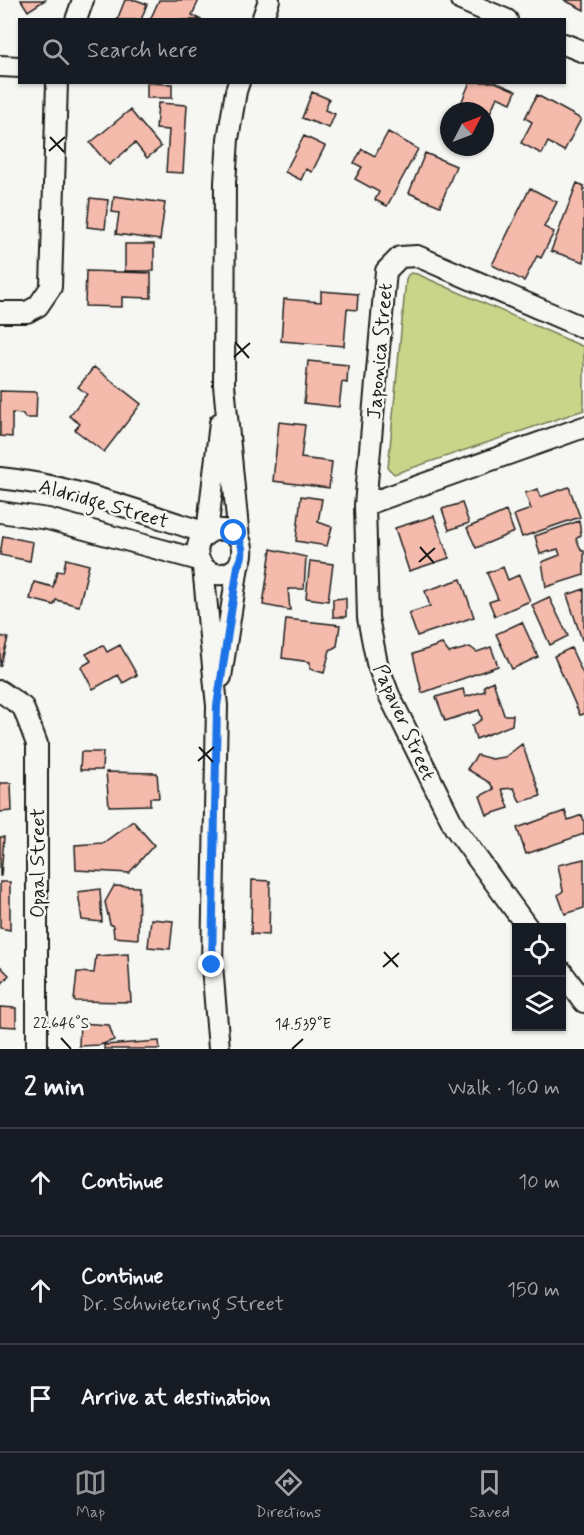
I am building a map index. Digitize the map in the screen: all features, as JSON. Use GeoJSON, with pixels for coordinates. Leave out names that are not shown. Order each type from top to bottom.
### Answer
{"type":"FeatureCollection","features":[{"type":"Feature","properties":{"kind":"street"},"geometry":{"type":"LineString","coordinates":[[77,18],[83,0]]}},
{"type":"Feature","properties":{"kind":"street"},"geometry":{"type":"LineString","coordinates":[[263,18],[269,0]]}},
{"type":"Feature","properties":{"kind":"street"},"geometry":{"type":"LineString","coordinates":[[461,0],[502,18]]}},
{"type":"Feature","properties":{"kind":"street"},"geometry":{"type":"LineString","coordinates":[[566,45],[584,52]]}},
{"type":"Feature","properties":{"kind":"street"},"geometry":{"type":"LineString","coordinates":[[0,66],[18,67]]}},
{"type":"Feature","properties":{"kind":"street"},"geometry":{"type":"LineString","coordinates":[[0,312],[27,312],[38,306],[51,287],[57,84]]}},
{"type":"Feature","properties":{"kind":"street"},"geometry":{"type":"LineString","coordinates":[[201,563],[209,572],[224,574],[232,572],[242,560],[243,552],[239,538],[224,385],[225,183],[228,139],[238,84]]}},
{"type":"Feature","properties":{"kind":"street","name":"Japonica Street"},"geometry":{"type":"LineString","coordinates":[[365,505],[386,271],[400,256],[417,256],[584,328]]}},
{"type":"Feature","properties":{"kind":"street"},"geometry":{"type":"LineString","coordinates":[[207,533],[224,385]]}},
{"type":"Feature","properties":{"kind":"street"},"geometry":{"type":"LineString","coordinates":[[365,505],[584,428]]}},
{"type":"Feature","properties":{"kind":"street","name":"Aldridge Street"},"geometry":{"type":"LineString","coordinates":[[0,478],[23,480],[72,491],[207,533]]}},
{"type":"Feature","properties":{"kind":"street","name":"Papaver Street"},"geometry":{"type":"LineString","coordinates":[[365,505],[368,618],[376,663],[455,828],[525,923]]}},
{"type":"Feature","properties":{"kind":"street","name":"Aldridge Street"},"geometry":{"type":"LineString","coordinates":[[0,512],[48,519],[201,563]]}},
{"type":"Feature","properties":{"kind":"street"},"geometry":{"type":"LineString","coordinates":[[217,706],[201,563],[197,552],[202,538],[213,530],[220,529],[234,533],[239,538]]}},
{"type":"Feature","properties":{"kind":"street"},"geometry":{"type":"LineString","coordinates":[[219,1049],[212,965],[217,706],[238,566]]}},
{"type":"Feature","properties":{"kind":"street","name":"Opaal Street"},"geometry":{"type":"LineString","coordinates":[[0,691],[23,707],[37,744],[37,1049]]}},
{"type":"Feature","properties":{"kind":"street"},"geometry":{"type":"LineString","coordinates":[[565,977],[584,1002]]}},
{"type":"Feature","properties":{"kind":"green space"},"geometry":{"type":"Polygon","coordinates":[[[411,273],[584,347],[584,410],[394,474],[388,468],[406,279],[411,273]]]}},
{"type":"Feature","properties":{"kind":"building"},"geometry":{"type":"Polygon","coordinates":[[[21,0],[45,0],[28,11],[21,0]]]}},
{"type":"Feature","properties":{"kind":"building"},"geometry":{"type":"Polygon","coordinates":[[[125,0],[136,0],[147,4],[142,18],[118,18],[125,0]]]}},
{"type":"Feature","properties":{"kind":"building"},"geometry":{"type":"Polygon","coordinates":[[[159,0],[199,0],[192,15],[197,18],[151,18],[159,0]]]}},
{"type":"Feature","properties":{"kind":"building"},"geometry":{"type":"Polygon","coordinates":[[[564,0],[584,0],[584,10],[564,0]]]}},
{"type":"Feature","properties":{"kind":"building"},"geometry":{"type":"Polygon","coordinates":[[[147,84],[172,84],[172,98],[147,98],[147,84]]]}},
{"type":"Feature","properties":{"kind":"building"},"geometry":{"type":"Polygon","coordinates":[[[469,84],[500,84],[516,91],[511,103],[497,97],[494,104],[494,102],[462,102],[469,84]]]}},
{"type":"Feature","properties":{"kind":"building"},"geometry":{"type":"Polygon","coordinates":[[[312,92],[329,99],[325,110],[335,114],[329,128],[302,118],[312,92]]]}},
{"type":"Feature","properties":{"kind":"building"},"geometry":{"type":"Polygon","coordinates":[[[537,95],[581,119],[564,151],[548,142],[542,154],[521,143],[532,122],[525,118],[537,95]]]}},
{"type":"Feature","properties":{"kind":"building"},"geometry":{"type":"Polygon","coordinates":[[[158,103],[187,105],[183,173],[166,172],[169,130],[156,129],[158,103]]]}},
{"type":"Feature","properties":{"kind":"building"},"geometry":{"type":"Polygon","coordinates":[[[130,110],[161,147],[147,158],[135,143],[109,165],[90,143],[130,110]]]}},
{"type":"Feature","properties":{"kind":"building"},"geometry":{"type":"Polygon","coordinates":[[[388,132],[418,149],[387,206],[375,200],[379,192],[355,179],[362,167],[354,163],[362,149],[375,156],[388,132]]]}},
{"type":"Feature","properties":{"kind":"building"},"geometry":{"type":"Polygon","coordinates":[[[304,136],[325,146],[312,172],[306,169],[301,180],[285,172],[304,136]]]}},
{"type":"Feature","properties":{"kind":"building"},"geometry":{"type":"Polygon","coordinates":[[[425,153],[456,166],[440,206],[409,193],[425,153]]]}},
{"type":"Feature","properties":{"kind":"building"},"geometry":{"type":"Polygon","coordinates":[[[577,183],[584,186],[584,262],[551,251],[577,183]]]}},
{"type":"Feature","properties":{"kind":"building"},"geometry":{"type":"Polygon","coordinates":[[[530,188],[557,202],[544,227],[554,232],[541,258],[537,256],[524,281],[492,265],[530,188]]]}},
{"type":"Feature","properties":{"kind":"building"},"geometry":{"type":"Polygon","coordinates":[[[114,196],[165,203],[160,240],[116,234],[119,213],[112,212],[114,196]]]}},
{"type":"Feature","properties":{"kind":"building"},"geometry":{"type":"Polygon","coordinates":[[[90,198],[108,200],[105,229],[87,227],[90,198]]]}},
{"type":"Feature","properties":{"kind":"building"},"geometry":{"type":"Polygon","coordinates":[[[125,244],[154,244],[154,271],[125,271],[125,244]]]}},
{"type":"Feature","properties":{"kind":"building"},"geometry":{"type":"Polygon","coordinates":[[[86,271],[151,273],[151,298],[122,297],[122,307],[85,306],[86,271]]]}},
{"type":"Feature","properties":{"kind":"building"},"geometry":{"type":"Polygon","coordinates":[[[321,291],[358,294],[357,310],[347,309],[344,346],[281,341],[284,299],[321,302],[321,291]]]}},
{"type":"Feature","properties":{"kind":"building"},"geometry":{"type":"Polygon","coordinates":[[[308,361],[348,365],[347,383],[342,382],[339,407],[304,403],[308,361]]]}},
{"type":"Feature","properties":{"kind":"building"},"geometry":{"type":"Polygon","coordinates":[[[94,367],[141,404],[104,452],[75,430],[80,424],[69,416],[87,394],[78,387],[94,367]]]}},
{"type":"Feature","properties":{"kind":"building"},"geometry":{"type":"Polygon","coordinates":[[[0,391],[37,392],[36,418],[25,418],[23,414],[12,413],[12,437],[0,436],[0,391]]]}},
{"type":"Feature","properties":{"kind":"building"},"geometry":{"type":"Polygon","coordinates":[[[279,422],[305,425],[301,458],[332,462],[329,488],[273,481],[279,422]]]}},
{"type":"Feature","properties":{"kind":"building"},"geometry":{"type":"Polygon","coordinates":[[[569,487],[580,517],[522,537],[514,515],[531,509],[525,493],[538,489],[540,497],[569,487]]]}},
{"type":"Feature","properties":{"kind":"building"},"geometry":{"type":"Polygon","coordinates":[[[301,496],[322,499],[318,522],[332,527],[327,546],[296,541],[301,496]]]}},
{"type":"Feature","properties":{"kind":"building"},"geometry":{"type":"Polygon","coordinates":[[[462,503],[469,523],[449,530],[442,509],[462,503]]]}},
{"type":"Feature","properties":{"kind":"building"},"geometry":{"type":"Polygon","coordinates":[[[506,511],[514,532],[476,548],[467,528],[506,511]]]}},
{"type":"Feature","properties":{"kind":"building"},"geometry":{"type":"Polygon","coordinates":[[[434,516],[449,558],[409,571],[395,528],[434,516]]]}},
{"type":"Feature","properties":{"kind":"building"},"geometry":{"type":"Polygon","coordinates":[[[579,521],[581,535],[576,539],[584,551],[584,575],[546,587],[542,562],[560,555],[558,549],[540,554],[535,536],[579,521]]]}},
{"type":"Feature","properties":{"kind":"building"},"geometry":{"type":"Polygon","coordinates":[[[3,536],[33,542],[30,561],[0,555],[3,536]]]}},
{"type":"Feature","properties":{"kind":"building"},"geometry":{"type":"Polygon","coordinates":[[[271,549],[306,557],[304,589],[288,589],[290,610],[263,605],[271,549]]]}},
{"type":"Feature","properties":{"kind":"building"},"geometry":{"type":"Polygon","coordinates":[[[66,559],[89,565],[79,606],[56,600],[54,605],[30,599],[34,582],[53,587],[57,571],[63,572],[66,559]]]}},
{"type":"Feature","properties":{"kind":"building"},"geometry":{"type":"Polygon","coordinates":[[[310,561],[333,564],[328,601],[306,598],[310,561]]]}},
{"type":"Feature","properties":{"kind":"building"},"geometry":{"type":"Polygon","coordinates":[[[503,567],[508,580],[519,575],[530,601],[495,616],[489,602],[498,599],[487,573],[503,567]]]}},
{"type":"Feature","properties":{"kind":"building"},"geometry":{"type":"Polygon","coordinates":[[[461,579],[474,617],[417,636],[409,613],[430,606],[425,591],[461,579]]]}},
{"type":"Feature","properties":{"kind":"building"},"geometry":{"type":"Polygon","coordinates":[[[584,589],[584,640],[582,640],[567,595],[584,589]]]}},
{"type":"Feature","properties":{"kind":"building"},"geometry":{"type":"Polygon","coordinates":[[[549,597],[568,636],[550,645],[532,605],[549,597]]]}},
{"type":"Feature","properties":{"kind":"building"},"geometry":{"type":"Polygon","coordinates":[[[346,598],[346,617],[333,617],[333,599],[346,598]]]}},
{"type":"Feature","properties":{"kind":"building"},"geometry":{"type":"Polygon","coordinates":[[[286,619],[340,625],[337,646],[330,650],[324,673],[310,669],[310,662],[282,658],[286,619]]]}},
{"type":"Feature","properties":{"kind":"building"},"geometry":{"type":"Polygon","coordinates":[[[522,622],[538,657],[512,669],[496,634],[522,622]]]}},
{"type":"Feature","properties":{"kind":"building"},"geometry":{"type":"Polygon","coordinates":[[[0,636],[8,638],[0,667],[0,636]]]}},
{"type":"Feature","properties":{"kind":"building"},"geometry":{"type":"Polygon","coordinates":[[[442,644],[449,653],[470,647],[477,652],[491,647],[498,666],[422,693],[413,654],[442,644]]]}},
{"type":"Feature","properties":{"kind":"building"},"geometry":{"type":"Polygon","coordinates":[[[103,645],[107,652],[120,645],[137,675],[123,683],[118,675],[93,689],[81,667],[91,661],[86,654],[103,645]]]}},
{"type":"Feature","properties":{"kind":"building"},"geometry":{"type":"Polygon","coordinates":[[[571,648],[584,676],[584,714],[580,715],[554,656],[571,648]]]}},
{"type":"Feature","properties":{"kind":"building"},"geometry":{"type":"Polygon","coordinates":[[[493,681],[504,715],[513,715],[512,725],[476,739],[472,726],[482,719],[479,710],[445,721],[436,697],[463,689],[465,697],[485,691],[484,686],[493,681]]]}},
{"type":"Feature","properties":{"kind":"building"},"geometry":{"type":"Polygon","coordinates":[[[522,744],[541,796],[520,802],[514,788],[502,789],[509,808],[487,815],[480,796],[494,789],[490,783],[467,769],[477,755],[492,759],[505,757],[522,744]]]}},
{"type":"Feature","properties":{"kind":"building"},"geometry":{"type":"Polygon","coordinates":[[[81,752],[103,752],[102,770],[80,770],[81,752]]]}},
{"type":"Feature","properties":{"kind":"building"},"geometry":{"type":"Polygon","coordinates":[[[106,772],[157,773],[159,798],[150,798],[150,805],[109,806],[106,772]]]}},
{"type":"Feature","properties":{"kind":"building"},"geometry":{"type":"Polygon","coordinates":[[[0,783],[11,783],[12,811],[0,812],[0,783]]]}},
{"type":"Feature","properties":{"kind":"building"},"geometry":{"type":"Polygon","coordinates":[[[565,811],[568,820],[582,815],[584,834],[526,854],[517,828],[565,811]]]}},
{"type":"Feature","properties":{"kind":"building"},"geometry":{"type":"Polygon","coordinates":[[[133,821],[154,845],[129,873],[76,870],[75,845],[103,843],[133,821]]]}},
{"type":"Feature","properties":{"kind":"building"},"geometry":{"type":"Polygon","coordinates":[[[0,837],[4,837],[1,876],[0,876],[0,837]]]}},
{"type":"Feature","properties":{"kind":"building"},"geometry":{"type":"Polygon","coordinates":[[[584,859],[584,908],[565,914],[558,895],[563,891],[558,865],[584,859]]]}},
{"type":"Feature","properties":{"kind":"building"},"geometry":{"type":"Polygon","coordinates":[[[252,880],[270,881],[269,935],[251,934],[252,880]]]}},
{"type":"Feature","properties":{"kind":"building"},"geometry":{"type":"Polygon","coordinates":[[[0,882],[10,882],[10,930],[0,928],[0,882]]]}},
{"type":"Feature","properties":{"kind":"building"},"geometry":{"type":"Polygon","coordinates":[[[114,886],[139,887],[138,939],[114,937],[105,902],[114,886]]]}},
{"type":"Feature","properties":{"kind":"building"},"geometry":{"type":"Polygon","coordinates":[[[100,889],[102,922],[82,920],[78,892],[100,889]]]}},
{"type":"Feature","properties":{"kind":"building"},"geometry":{"type":"Polygon","coordinates":[[[151,919],[173,921],[170,949],[148,947],[151,919]]]}},
{"type":"Feature","properties":{"kind":"building"},"geometry":{"type":"Polygon","coordinates":[[[128,954],[131,1002],[74,1001],[77,972],[94,973],[96,956],[128,954]]]}},
{"type":"Feature","properties":{"kind":"building"},"geometry":{"type":"Polygon","coordinates":[[[0,966],[9,975],[0,986],[0,966]]]}},
{"type":"Feature","properties":{"kind":"building"},"geometry":{"type":"Polygon","coordinates":[[[0,1007],[16,1008],[16,1027],[0,1026],[0,1007]]]}},
{"type":"Feature","properties":{"kind":"building"},"geometry":{"type":"Polygon","coordinates":[[[80,1023],[109,1025],[114,1040],[100,1045],[79,1046],[80,1023]]]}},
{"type":"Feature","properties":{"kind":"building"},"geometry":{"type":"Polygon","coordinates":[[[159,1041],[160,1049],[104,1049],[104,1045],[159,1041]]]}},
{"type":"Feature","properties":{"kind":"route"},"geometry":{"type":"LineString","coordinates":[[212,965],[217,706],[238,566],[243,552],[239,538],[234,533]]}}]}
